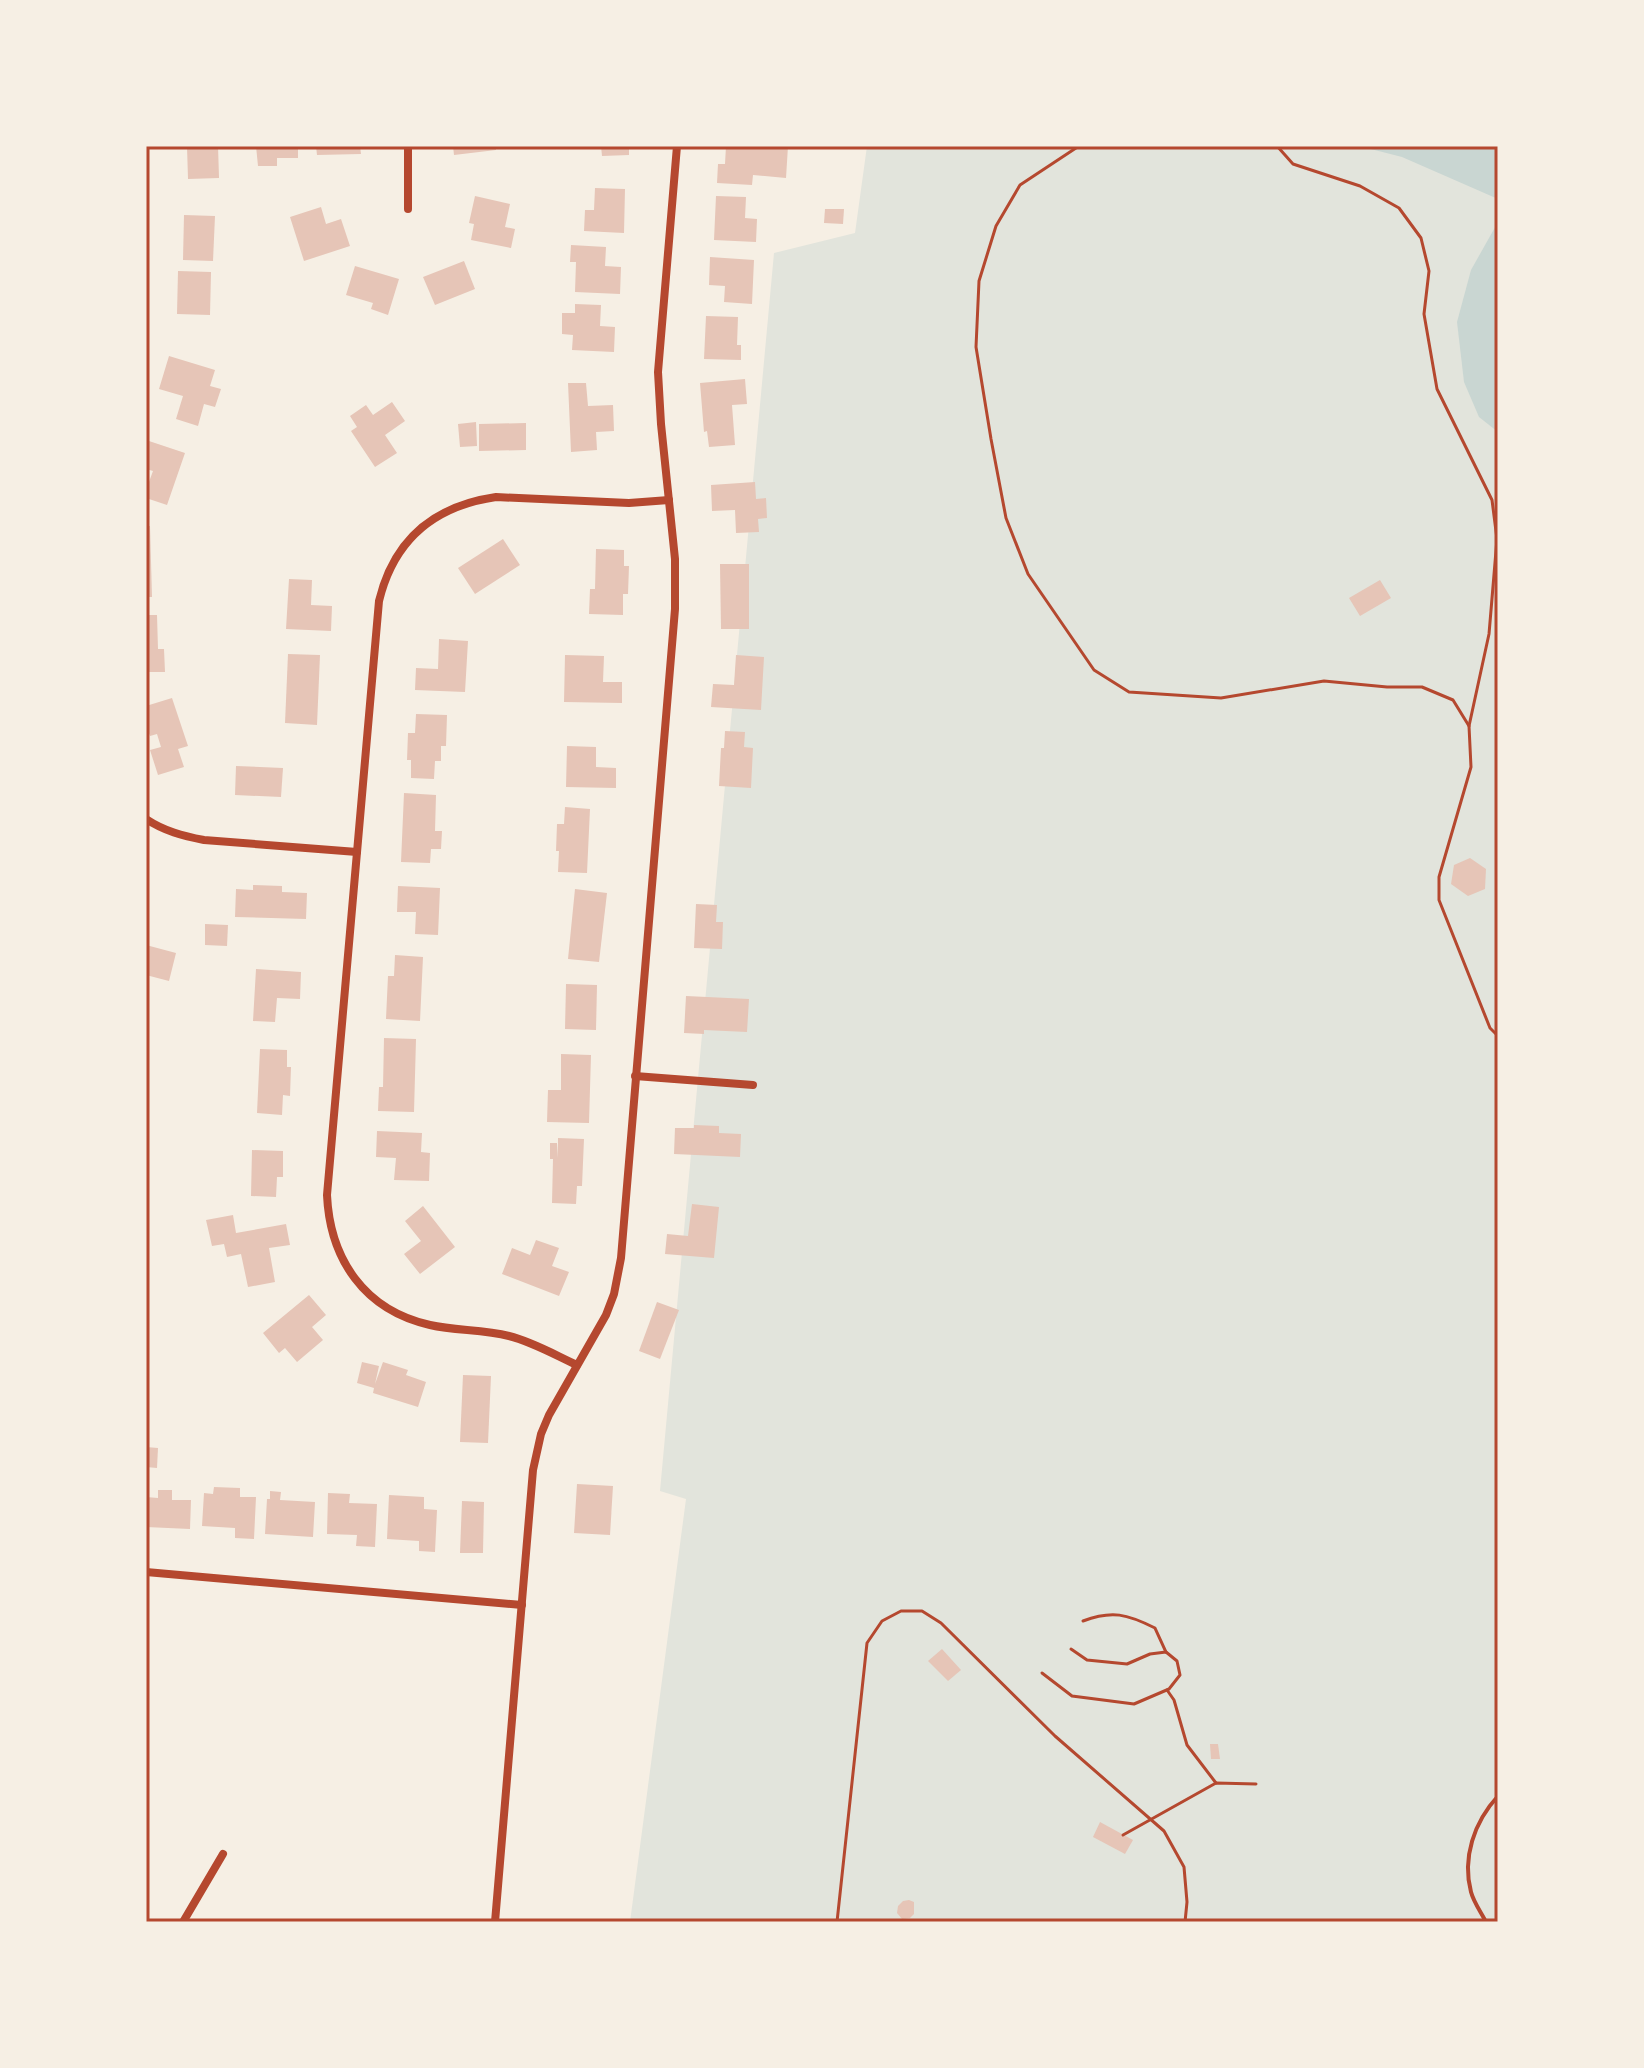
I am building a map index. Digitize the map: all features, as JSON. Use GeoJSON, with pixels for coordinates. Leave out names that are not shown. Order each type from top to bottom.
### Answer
{"type":"FeatureCollection","features":[{"type":"Feature","properties":{"kind":"street"},"geometry":{"type":"LineString","coordinates":[[408,146],[408,209]]}},
{"type":"Feature","properties":{"kind":"street"},"geometry":{"type":"LineString","coordinates":[[495,1922],[537,1450],[549,1415],[606,1315],[618,1277],[675,609],[675,559],[658,372],[677,146]]}},
{"type":"Feature","properties":{"kind":"street"},"geometry":{"type":"LineString","coordinates":[[577,1365],[511,1336],[432,1326],[402,1316],[363,1289],[348,1271],[334,1240],[327,1195],[379,601],[390,569],[409,539],[434,518],[454,507],[496,497],[629,503],[669,500]]}},
{"type":"Feature","properties":{"kind":"street"},"geometry":{"type":"LineString","coordinates":[[146,819],[181,835],[204,840],[357,852]]}},
{"type":"Feature","properties":{"kind":"street"},"geometry":{"type":"LineString","coordinates":[[635,1076],[753,1085]]}},
{"type":"Feature","properties":{"kind":"street"},"geometry":{"type":"LineString","coordinates":[[146,1572],[522,1605]]}},
{"type":"Feature","properties":{"kind":"street"},"geometry":{"type":"LineString","coordinates":[[183,1922],[223,1854]]}},
{"type":"Feature","properties":{"kind":"lane"},"geometry":{"type":"LineString","coordinates":[[1486,1922],[1472,1896],[1468,1863],[1472,1838],[1480,1818],[1498,1796]]}},
{"type":"Feature","properties":{"kind":"path"},"geometry":{"type":"LineString","coordinates":[[1079,146],[1020,185],[996,226],[979,281],[976,347],[991,439],[1006,518],[1028,574],[1094,670],[1129,692],[1221,698],[1324,681],[1422,687],[1453,700],[1469,726]]}},
{"type":"Feature","properties":{"kind":"path"},"geometry":{"type":"LineString","coordinates":[[1277,146],[1293,164],[1360,186],[1399,208],[1421,238],[1429,271],[1424,314],[1437,389],[1492,500],[1497,539],[1489,634],[1469,726],[1471,767],[1439,877],[1439,900],[1490,1028],[1498,1036]]}},
{"type":"Feature","properties":{"kind":"path"},"geometry":{"type":"LineString","coordinates":[[837,1922],[867,1643],[882,1621],[901,1611],[922,1611],[941,1623],[1055,1736],[1164,1831],[1184,1867],[1185,1922]]}},
{"type":"Feature","properties":{"kind":"path"},"geometry":{"type":"LineString","coordinates":[[1042,1673],[1072,1696],[1134,1704],[1167,1690],[1176,1682],[1180,1670],[1177,1661],[1166,1652],[1155,1628],[1130,1618],[1101,1614],[1083,1621]]}},
{"type":"Feature","properties":{"kind":"path"},"geometry":{"type":"LineString","coordinates":[[1071,1649],[1087,1660],[1127,1664],[1150,1654],[1166,1652]]}},
{"type":"Feature","properties":{"kind":"path"},"geometry":{"type":"LineString","coordinates":[[1167,1690],[1174,1700],[1187,1745],[1216,1783]]}},
{"type":"Feature","properties":{"kind":"path"},"geometry":{"type":"LineString","coordinates":[[1123,1835],[1216,1783],[1256,1784]]}},
{"type":"Feature","properties":{"kind":"shaded area"},"geometry":{"type":"Polygon","coordinates":[[[867,146],[1498,146],[1498,1922],[630,1922],[686,1499],[660,1491],[774,253],[855,233],[867,146]]]}},
{"type":"Feature","properties":{"kind":"shaded area"},"geometry":{"type":"Polygon","coordinates":[[[1359,146],[1498,146],[1498,199],[1402,157],[1359,146]]]}},
{"type":"Feature","properties":{"kind":"shaded area"},"geometry":{"type":"Polygon","coordinates":[[[1498,222],[1498,432],[1479,417],[1464,382],[1457,322],[1471,270],[1498,222]]]}},
{"type":"Feature","properties":{"kind":"building"},"geometry":{"type":"Polygon","coordinates":[[[187,146],[218,146],[219,178],[188,179],[187,146]]]}},
{"type":"Feature","properties":{"kind":"building"},"geometry":{"type":"Polygon","coordinates":[[[256,146],[298,146],[298,158],[277,158],[277,166],[258,166],[256,146]]]}},
{"type":"Feature","properties":{"kind":"building"},"geometry":{"type":"Polygon","coordinates":[[[316,146],[360,146],[361,154],[317,155],[316,146]]]}},
{"type":"Feature","properties":{"kind":"building"},"geometry":{"type":"Polygon","coordinates":[[[453,146],[496,146],[496,150],[454,155],[453,146]]]}},
{"type":"Feature","properties":{"kind":"building"},"geometry":{"type":"Polygon","coordinates":[[[601,146],[629,146],[629,155],[602,156],[601,146]]]}},
{"type":"Feature","properties":{"kind":"building"},"geometry":{"type":"Polygon","coordinates":[[[726,146],[788,146],[786,178],[753,175],[752,185],[717,183],[718,164],[725,164],[726,146]]]}},
{"type":"Feature","properties":{"kind":"building"},"geometry":{"type":"Polygon","coordinates":[[[595,188],[625,189],[624,233],[584,231],[585,210],[594,210],[595,188]]]}},
{"type":"Feature","properties":{"kind":"building"},"geometry":{"type":"Polygon","coordinates":[[[475,196],[510,204],[505,227],[515,229],[511,248],[471,240],[474,224],[469,223],[475,196]]]}},
{"type":"Feature","properties":{"kind":"building"},"geometry":{"type":"Polygon","coordinates":[[[716,196],[746,197],[745,218],[757,219],[756,242],[714,240],[716,196]]]}},
{"type":"Feature","properties":{"kind":"building"},"geometry":{"type":"Polygon","coordinates":[[[321,207],[326,224],[341,219],[350,246],[304,261],[290,217],[321,207]]]}},
{"type":"Feature","properties":{"kind":"building"},"geometry":{"type":"Polygon","coordinates":[[[825,209],[844,209],[843,224],[824,223],[825,209]]]}},
{"type":"Feature","properties":{"kind":"building"},"geometry":{"type":"Polygon","coordinates":[[[184,215],[215,216],[213,261],[183,260],[184,215]]]}},
{"type":"Feature","properties":{"kind":"building"},"geometry":{"type":"Polygon","coordinates":[[[571,245],[606,247],[605,266],[621,267],[620,294],[575,292],[576,262],[570,262],[571,245]]]}},
{"type":"Feature","properties":{"kind":"building"},"geometry":{"type":"Polygon","coordinates":[[[710,257],[754,260],[752,304],[724,302],[725,286],[709,285],[710,257]]]}},
{"type":"Feature","properties":{"kind":"building"},"geometry":{"type":"Polygon","coordinates":[[[464,261],[475,289],[435,305],[423,277],[464,261]]]}},
{"type":"Feature","properties":{"kind":"building"},"geometry":{"type":"Polygon","coordinates":[[[355,266],[399,279],[388,315],[371,309],[373,303],[346,295],[355,266]]]}},
{"type":"Feature","properties":{"kind":"building"},"geometry":{"type":"Polygon","coordinates":[[[178,271],[211,272],[210,315],[177,314],[178,271]]]}},
{"type":"Feature","properties":{"kind":"building"},"geometry":{"type":"Polygon","coordinates":[[[575,304],[601,305],[600,326],[615,327],[614,352],[572,350],[573,335],[562,334],[562,313],[575,313],[575,304]]]}},
{"type":"Feature","properties":{"kind":"building"},"geometry":{"type":"Polygon","coordinates":[[[706,316],[738,317],[737,345],[741,345],[741,360],[704,359],[706,316]]]}},
{"type":"Feature","properties":{"kind":"building"},"geometry":{"type":"Polygon","coordinates":[[[169,356],[215,370],[210,386],[221,389],[215,407],[204,404],[198,426],[176,419],[183,396],[159,389],[169,356]]]}},
{"type":"Feature","properties":{"kind":"building"},"geometry":{"type":"Polygon","coordinates":[[[745,379],[747,404],[732,405],[735,445],[709,447],[707,431],[704,432],[700,383],[745,379]]]}},
{"type":"Feature","properties":{"kind":"building"},"geometry":{"type":"Polygon","coordinates":[[[568,383],[586,383],[588,406],[613,405],[614,431],[596,432],[597,450],[571,452],[568,383]]]}},
{"type":"Feature","properties":{"kind":"building"},"geometry":{"type":"Polygon","coordinates":[[[392,402],[405,421],[385,435],[397,453],[375,467],[351,431],[357,427],[350,416],[366,405],[373,415],[392,402]]]}},
{"type":"Feature","properties":{"kind":"building"},"geometry":{"type":"Polygon","coordinates":[[[476,422],[477,446],[460,447],[458,424],[476,422]]]}},
{"type":"Feature","properties":{"kind":"building"},"geometry":{"type":"Polygon","coordinates":[[[526,423],[526,450],[479,451],[479,424],[526,423]]]}},
{"type":"Feature","properties":{"kind":"building"},"geometry":{"type":"Polygon","coordinates":[[[146,440],[185,453],[167,505],[146,498],[153,471],[146,469],[146,440]]]}},
{"type":"Feature","properties":{"kind":"building"},"geometry":{"type":"Polygon","coordinates":[[[755,482],[756,499],[766,498],[767,518],[758,519],[759,532],[736,533],[735,510],[712,511],[711,485],[755,482]]]}},
{"type":"Feature","properties":{"kind":"building"},"geometry":{"type":"Polygon","coordinates":[[[146,526],[150,526],[152,597],[146,597],[146,526]]]}},
{"type":"Feature","properties":{"kind":"building"},"geometry":{"type":"Polygon","coordinates":[[[503,539],[520,565],[475,594],[458,568],[503,539]]]}},
{"type":"Feature","properties":{"kind":"building"},"geometry":{"type":"Polygon","coordinates":[[[596,549],[624,550],[624,566],[629,566],[628,594],[623,594],[623,615],[589,614],[590,589],[595,589],[596,549]]]}},
{"type":"Feature","properties":{"kind":"building"},"geometry":{"type":"Polygon","coordinates":[[[720,564],[749,564],[749,629],[721,629],[720,564]]]}},
{"type":"Feature","properties":{"kind":"building"},"geometry":{"type":"Polygon","coordinates":[[[289,579],[312,580],[311,605],[332,606],[331,631],[286,629],[289,579]]]}},
{"type":"Feature","properties":{"kind":"building"},"geometry":{"type":"Polygon","coordinates":[[[1380,580],[1391,598],[1360,616],[1349,598],[1380,580]]]}},
{"type":"Feature","properties":{"kind":"building"},"geometry":{"type":"Polygon","coordinates":[[[146,615],[157,615],[158,649],[164,649],[165,672],[146,672],[146,615]]]}},
{"type":"Feature","properties":{"kind":"building"},"geometry":{"type":"Polygon","coordinates":[[[439,639],[468,641],[465,692],[415,690],[416,668],[438,669],[439,639]]]}},
{"type":"Feature","properties":{"kind":"building"},"geometry":{"type":"Polygon","coordinates":[[[288,654],[320,655],[317,725],[285,723],[288,654]]]}},
{"type":"Feature","properties":{"kind":"building"},"geometry":{"type":"Polygon","coordinates":[[[565,655],[604,656],[603,682],[622,682],[622,703],[564,702],[565,655]]]}},
{"type":"Feature","properties":{"kind":"building"},"geometry":{"type":"Polygon","coordinates":[[[736,655],[764,657],[761,710],[711,707],[713,684],[734,685],[736,655]]]}},
{"type":"Feature","properties":{"kind":"building"},"geometry":{"type":"Polygon","coordinates":[[[172,698],[188,746],[178,749],[184,767],[158,775],[150,750],[161,747],[157,734],[150,736],[146,725],[146,706],[172,698]]]}},
{"type":"Feature","properties":{"kind":"building"},"geometry":{"type":"Polygon","coordinates":[[[416,714],[447,715],[446,746],[441,746],[441,761],[435,761],[434,779],[411,778],[411,760],[407,760],[408,733],[415,733],[416,714]]]}},
{"type":"Feature","properties":{"kind":"building"},"geometry":{"type":"Polygon","coordinates":[[[725,731],[745,732],[744,747],[753,748],[751,788],[719,786],[725,731]]]}},
{"type":"Feature","properties":{"kind":"building"},"geometry":{"type":"Polygon","coordinates":[[[567,746],[596,747],[596,767],[616,768],[616,788],[566,787],[567,746]]]}},
{"type":"Feature","properties":{"kind":"building"},"geometry":{"type":"Polygon","coordinates":[[[236,766],[283,768],[281,797],[235,795],[236,766]]]}},
{"type":"Feature","properties":{"kind":"building"},"geometry":{"type":"Polygon","coordinates":[[[404,793],[436,795],[435,831],[442,831],[441,849],[431,849],[430,863],[401,862],[404,793]]]}},
{"type":"Feature","properties":{"kind":"building"},"geometry":{"type":"Polygon","coordinates":[[[565,807],[590,809],[587,873],[558,872],[557,824],[564,824],[565,807]]]}},
{"type":"Feature","properties":{"kind":"building"},"geometry":{"type":"Polygon","coordinates":[[[1470,858],[1486,869],[1485,889],[1468,896],[1451,884],[1454,865],[1470,858]]]}},
{"type":"Feature","properties":{"kind":"building"},"geometry":{"type":"Polygon","coordinates":[[[253,885],[282,886],[282,892],[307,893],[306,919],[235,917],[236,889],[253,890],[253,885]]]}},
{"type":"Feature","properties":{"kind":"building"},"geometry":{"type":"Polygon","coordinates":[[[398,886],[440,888],[438,935],[415,934],[416,912],[397,912],[398,886]]]}},
{"type":"Feature","properties":{"kind":"building"},"geometry":{"type":"Polygon","coordinates":[[[575,889],[607,893],[599,962],[568,959],[575,889]]]}},
{"type":"Feature","properties":{"kind":"building"},"geometry":{"type":"Polygon","coordinates":[[[696,904],[717,905],[716,922],[723,922],[722,949],[694,948],[696,904]]]}},
{"type":"Feature","properties":{"kind":"building"},"geometry":{"type":"Polygon","coordinates":[[[205,924],[228,925],[227,946],[205,945],[205,924]]]}},
{"type":"Feature","properties":{"kind":"building"},"geometry":{"type":"Polygon","coordinates":[[[146,945],[176,953],[169,981],[146,975],[146,945]]]}},
{"type":"Feature","properties":{"kind":"building"},"geometry":{"type":"Polygon","coordinates":[[[395,955],[423,957],[420,1021],[386,1019],[388,976],[394,976],[395,955]]]}},
{"type":"Feature","properties":{"kind":"building"},"geometry":{"type":"Polygon","coordinates":[[[256,969],[301,972],[300,999],[277,998],[275,1022],[253,1021],[256,969]]]}},
{"type":"Feature","properties":{"kind":"building"},"geometry":{"type":"Polygon","coordinates":[[[566,984],[597,985],[596,1030],[565,1029],[566,984]]]}},
{"type":"Feature","properties":{"kind":"building"},"geometry":{"type":"Polygon","coordinates":[[[686,996],[749,999],[747,1032],[704,1030],[704,1034],[684,1033],[686,996]]]}},
{"type":"Feature","properties":{"kind":"building"},"geometry":{"type":"Polygon","coordinates":[[[384,1038],[416,1039],[414,1112],[378,1111],[379,1087],[383,1087],[384,1038]]]}},
{"type":"Feature","properties":{"kind":"building"},"geometry":{"type":"Polygon","coordinates":[[[260,1049],[287,1050],[287,1067],[291,1067],[290,1096],[283,1095],[282,1115],[257,1113],[260,1049]]]}},
{"type":"Feature","properties":{"kind":"building"},"geometry":{"type":"Polygon","coordinates":[[[561,1054],[591,1055],[589,1123],[547,1122],[548,1090],[561,1090],[561,1054]]]}},
{"type":"Feature","properties":{"kind":"building"},"geometry":{"type":"Polygon","coordinates":[[[694,1125],[719,1126],[719,1133],[741,1134],[740,1157],[674,1154],[675,1128],[694,1128],[694,1125]]]}},
{"type":"Feature","properties":{"kind":"building"},"geometry":{"type":"Polygon","coordinates":[[[377,1131],[422,1133],[421,1152],[430,1153],[429,1181],[394,1180],[396,1158],[376,1157],[377,1131]]]}},
{"type":"Feature","properties":{"kind":"building"},"geometry":{"type":"Polygon","coordinates":[[[558,1138],[584,1139],[582,1186],[577,1186],[576,1204],[552,1203],[553,1159],[550,1159],[550,1143],[557,1143],[558,1158],[558,1138]]]}},
{"type":"Feature","properties":{"kind":"building"},"geometry":{"type":"Polygon","coordinates":[[[252,1150],[283,1151],[283,1177],[277,1177],[276,1197],[251,1196],[252,1150]]]}},
{"type":"Feature","properties":{"kind":"building"},"geometry":{"type":"Polygon","coordinates":[[[692,1204],[719,1207],[714,1258],[665,1254],[667,1234],[688,1236],[692,1204]]]}},
{"type":"Feature","properties":{"kind":"building"},"geometry":{"type":"Polygon","coordinates":[[[423,1206],[455,1247],[420,1274],[404,1254],[421,1241],[405,1221],[423,1206]]]}},
{"type":"Feature","properties":{"kind":"building"},"geometry":{"type":"Polygon","coordinates":[[[233,1215],[236,1233],[286,1224],[290,1245],[269,1248],[275,1282],[248,1287],[241,1254],[227,1257],[224,1244],[212,1246],[206,1220],[233,1215]]]}},
{"type":"Feature","properties":{"kind":"building"},"geometry":{"type":"Polygon","coordinates":[[[536,1240],[559,1248],[552,1266],[569,1272],[559,1296],[502,1274],[512,1248],[530,1255],[536,1240]]]}},
{"type":"Feature","properties":{"kind":"building"},"geometry":{"type":"Polygon","coordinates":[[[309,1295],[326,1315],[312,1327],[323,1340],[297,1362],[285,1348],[279,1353],[263,1333],[309,1295]]]}},
{"type":"Feature","properties":{"kind":"building"},"geometry":{"type":"Polygon","coordinates":[[[657,1302],[679,1310],[660,1359],[639,1351],[657,1302]]]}},
{"type":"Feature","properties":{"kind":"building"},"geometry":{"type":"Polygon","coordinates":[[[362,1362],[379,1366],[375,1384],[383,1362],[408,1370],[406,1375],[426,1382],[418,1407],[373,1393],[374,1388],[357,1383],[362,1362]]]}},
{"type":"Feature","properties":{"kind":"building"},"geometry":{"type":"Polygon","coordinates":[[[463,1375],[491,1376],[488,1443],[460,1442],[463,1375]]]}},
{"type":"Feature","properties":{"kind":"building"},"geometry":{"type":"Polygon","coordinates":[[[146,1447],[158,1448],[157,1468],[146,1467],[146,1447]]]}},
{"type":"Feature","properties":{"kind":"building"},"geometry":{"type":"Polygon","coordinates":[[[577,1484],[613,1486],[610,1535],[574,1533],[577,1484]]]}},
{"type":"Feature","properties":{"kind":"building"},"geometry":{"type":"Polygon","coordinates":[[[214,1487],[240,1488],[240,1497],[256,1497],[254,1539],[235,1538],[235,1528],[202,1526],[204,1493],[213,1494],[214,1487]]]}},
{"type":"Feature","properties":{"kind":"building"},"geometry":{"type":"Polygon","coordinates":[[[158,1490],[172,1490],[172,1500],[191,1500],[190,1529],[146,1527],[146,1497],[158,1498],[158,1490]]]}},
{"type":"Feature","properties":{"kind":"building"},"geometry":{"type":"Polygon","coordinates":[[[270,1491],[281,1492],[280,1500],[315,1502],[313,1537],[265,1534],[270,1491]]]}},
{"type":"Feature","properties":{"kind":"building"},"geometry":{"type":"Polygon","coordinates":[[[328,1493],[350,1494],[349,1503],[377,1504],[375,1547],[356,1546],[357,1535],[327,1534],[328,1493]]]}},
{"type":"Feature","properties":{"kind":"building"},"geometry":{"type":"Polygon","coordinates":[[[389,1495],[424,1497],[424,1509],[437,1510],[435,1552],[419,1551],[419,1541],[387,1539],[389,1495]]]}},
{"type":"Feature","properties":{"kind":"building"},"geometry":{"type":"Polygon","coordinates":[[[462,1501],[484,1502],[483,1553],[460,1553],[462,1501]]]}},
{"type":"Feature","properties":{"kind":"building"},"geometry":{"type":"Polygon","coordinates":[[[942,1649],[961,1670],[948,1681],[928,1661],[942,1649]]]}},
{"type":"Feature","properties":{"kind":"building"},"geometry":{"type":"Polygon","coordinates":[[[1210,1744],[1218,1744],[1220,1759],[1211,1759],[1210,1744]]]}},
{"type":"Feature","properties":{"kind":"building"},"geometry":{"type":"Polygon","coordinates":[[[1100,1822],[1133,1840],[1125,1854],[1093,1837],[1100,1822]]]}},
{"type":"Feature","properties":{"kind":"building"},"geometry":{"type":"Polygon","coordinates":[[[909,1900],[914,1902],[914,1914],[902,1919],[897,1913],[898,1906],[909,1900]]]}}]}
